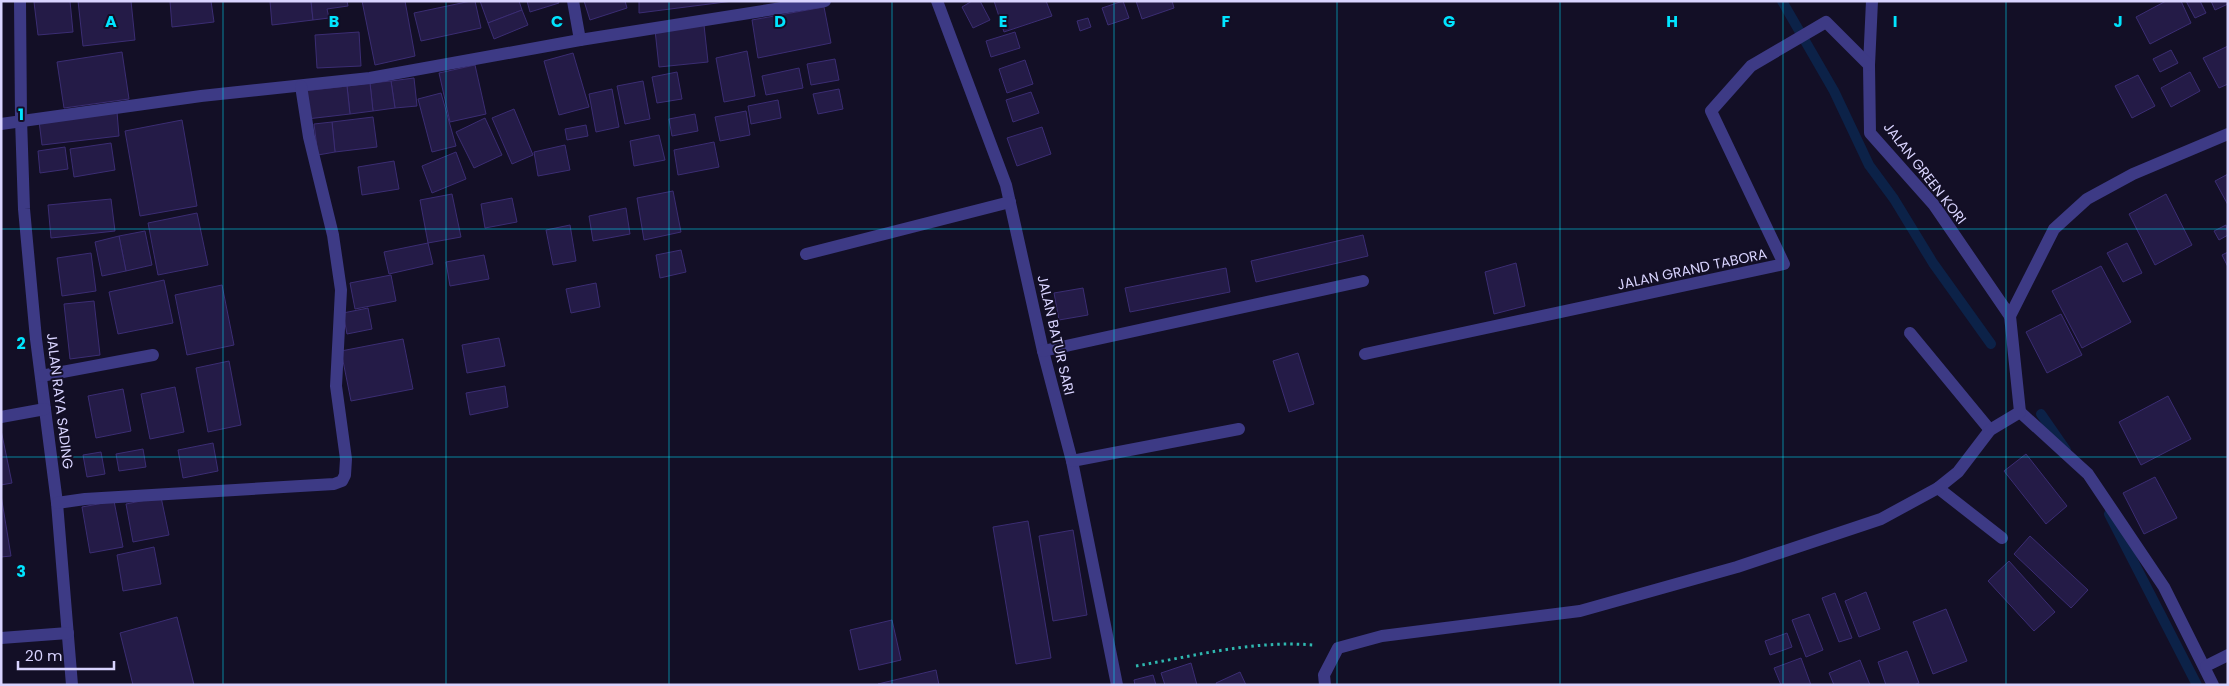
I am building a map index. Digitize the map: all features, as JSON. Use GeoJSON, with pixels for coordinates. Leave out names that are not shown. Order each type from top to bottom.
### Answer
{"type":"FeatureCollection","features":[{"type":"Feature","properties":{"kind":"street","name":"JALAN RAYA SADING"},"geometry":{"type":"LineString","coordinates":[[20,1],[24,209],[41,376],[57,503],[72,685]]}},
{"type":"Feature","properties":{"kind":"street"},"geometry":{"type":"LineString","coordinates":[[573,1],[580,40]]}},
{"type":"Feature","properties":{"kind":"street"},"geometry":{"type":"LineString","coordinates":[[1,124],[201,96],[370,78],[580,40],[825,1]]}},
{"type":"Feature","properties":{"kind":"street","name":"JALAN BATUR SARI"},"geometry":{"type":"LineString","coordinates":[[937,1],[1006,185],[1043,351],[1072,461],[1117,685]]}},
{"type":"Feature","properties":{"kind":"street","name":"JALAN GREEN KORI"},"geometry":{"type":"LineString","coordinates":[[1872,1],[1869,65],[1870,133],[1934,205],[2010,316]]}},
{"type":"Feature","properties":{"kind":"street","name":"JALAN GRAND TABORA"},"geometry":{"type":"LineString","coordinates":[[1365,354],[1784,264],[1711,111],[1751,66],[1826,22],[1869,65]]}},
{"type":"Feature","properties":{"kind":"street"},"geometry":{"type":"LineString","coordinates":[[57,503],[85,499],[318,485],[342,481],[346,475],[346,459],[336,386],[341,290],[333,235],[309,137],[301,86]]}},
{"type":"Feature","properties":{"kind":"street"},"geometry":{"type":"LineString","coordinates":[[2213,685],[2206,666],[2164,587],[2088,474],[2020,412],[2010,316],[2054,228],[2087,200],[2133,174],[2228,134]]}},
{"type":"Feature","properties":{"kind":"street"},"geometry":{"type":"LineString","coordinates":[[806,254],[1010,202]]}},
{"type":"Feature","properties":{"kind":"street"},"geometry":{"type":"LineString","coordinates":[[1043,351],[1363,281]]}},
{"type":"Feature","properties":{"kind":"street"},"geometry":{"type":"LineString","coordinates":[[1910,333],[1990,430]]}},
{"type":"Feature","properties":{"kind":"street"},"geometry":{"type":"LineString","coordinates":[[41,376],[153,355]]}},
{"type":"Feature","properties":{"kind":"street"},"geometry":{"type":"LineString","coordinates":[[1,417],[46,409]]}},
{"type":"Feature","properties":{"kind":"street"},"geometry":{"type":"LineString","coordinates":[[1326,685],[1324,676],[1338,648],[1382,636],[1580,611],[1737,566],[1881,519],[1938,488],[1958,472],[1990,430],[2020,412]]}},
{"type":"Feature","properties":{"kind":"street"},"geometry":{"type":"LineString","coordinates":[[1072,461],[1239,429]]}},
{"type":"Feature","properties":{"kind":"street"},"geometry":{"type":"LineString","coordinates":[[1938,488],[2002,538]]}},
{"type":"Feature","properties":{"kind":"street"},"geometry":{"type":"LineString","coordinates":[[1,638],[68,633]]}},
{"type":"Feature","properties":{"kind":"street"},"geometry":{"type":"LineString","coordinates":[[2206,666],[2228,655]]}},
{"type":"Feature","properties":{"kind":"path"},"geometry":{"type":"LineString","coordinates":[[1114,670],[1248,646],[1291,643],[1338,648]]}},
{"type":"Feature","properties":{"kind":"building"},"geometry":{"type":"Polygon","coordinates":[[[70,1],[73,32],[38,35],[34,2],[70,1]]]}},
{"type":"Feature","properties":{"kind":"building"},"geometry":{"type":"Polygon","coordinates":[[[78,1],[131,1],[135,40],[83,46],[78,1]]]}},
{"type":"Feature","properties":{"kind":"building"},"geometry":{"type":"Polygon","coordinates":[[[170,1],[211,1],[214,22],[172,27],[170,1]]]}},
{"type":"Feature","properties":{"kind":"building"},"geometry":{"type":"Polygon","coordinates":[[[270,1],[311,1],[313,20],[272,25],[270,1]]]}},
{"type":"Feature","properties":{"kind":"building"},"geometry":{"type":"Polygon","coordinates":[[[311,1],[347,1],[348,6],[327,9],[329,18],[313,20],[311,1]]]}},
{"type":"Feature","properties":{"kind":"building"},"geometry":{"type":"Polygon","coordinates":[[[362,1],[405,1],[415,56],[375,65],[362,1]]]}},
{"type":"Feature","properties":{"kind":"building"},"geometry":{"type":"Polygon","coordinates":[[[475,1],[481,28],[421,41],[414,13],[475,1]]]}},
{"type":"Feature","properties":{"kind":"building"},"geometry":{"type":"Polygon","coordinates":[[[480,1],[519,1],[522,10],[488,23],[480,1]]]}},
{"type":"Feature","properties":{"kind":"building"},"geometry":{"type":"Polygon","coordinates":[[[527,1],[558,1],[559,3],[530,12],[527,1]]]}},
{"type":"Feature","properties":{"kind":"building"},"geometry":{"type":"Polygon","coordinates":[[[584,1],[625,1],[627,8],[590,20],[584,1]]]}},
{"type":"Feature","properties":{"kind":"building"},"geometry":{"type":"Polygon","coordinates":[[[639,1],[733,1],[639,13],[639,1]]]}},
{"type":"Feature","properties":{"kind":"building"},"geometry":{"type":"Polygon","coordinates":[[[972,1],[980,1],[990,20],[973,28],[962,7],[972,1]]]}},
{"type":"Feature","properties":{"kind":"building"},"geometry":{"type":"Polygon","coordinates":[[[994,1],[1046,1],[1052,16],[1004,32],[994,1]]]}},
{"type":"Feature","properties":{"kind":"building"},"geometry":{"type":"Polygon","coordinates":[[[1123,1],[1129,18],[1108,25],[1102,8],[1123,1]]]}},
{"type":"Feature","properties":{"kind":"building"},"geometry":{"type":"Polygon","coordinates":[[[1136,1],[1172,1],[1174,8],[1142,19],[1136,1]]]}},
{"type":"Feature","properties":{"kind":"building"},"geometry":{"type":"Polygon","coordinates":[[[2166,1],[2181,1],[2191,23],[2150,44],[2136,17],[2166,1]]]}},
{"type":"Feature","properties":{"kind":"building"},"geometry":{"type":"Polygon","coordinates":[[[2186,1],[2200,1],[2206,13],[2195,18],[2186,1]]]}},
{"type":"Feature","properties":{"kind":"building"},"geometry":{"type":"Polygon","coordinates":[[[2211,1],[2228,1],[2228,4],[2215,10],[2211,1]]]}},
{"type":"Feature","properties":{"kind":"building"},"geometry":{"type":"Polygon","coordinates":[[[824,7],[831,43],[758,58],[752,20],[824,7]]]}},
{"type":"Feature","properties":{"kind":"building"},"geometry":{"type":"Polygon","coordinates":[[[522,10],[528,25],[494,39],[488,23],[522,10]]]}},
{"type":"Feature","properties":{"kind":"building"},"geometry":{"type":"Polygon","coordinates":[[[1088,18],[1091,27],[1080,31],[1077,21],[1088,18]]]}},
{"type":"Feature","properties":{"kind":"building"},"geometry":{"type":"Polygon","coordinates":[[[704,25],[708,62],[659,67],[655,30],[704,25]]]}},
{"type":"Feature","properties":{"kind":"building"},"geometry":{"type":"Polygon","coordinates":[[[359,32],[361,66],[317,68],[315,35],[359,32]]]}},
{"type":"Feature","properties":{"kind":"building"},"geometry":{"type":"Polygon","coordinates":[[[1015,32],[1020,48],[991,57],[986,41],[1015,32]]]}},
{"type":"Feature","properties":{"kind":"building"},"geometry":{"type":"Polygon","coordinates":[[[2228,46],[2228,84],[2219,88],[2203,58],[2228,46]]]}},
{"type":"Feature","properties":{"kind":"building"},"geometry":{"type":"Polygon","coordinates":[[[2171,50],[2178,63],[2160,72],[2153,59],[2171,50]]]}},
{"type":"Feature","properties":{"kind":"building"},"geometry":{"type":"Polygon","coordinates":[[[747,51],[755,96],[724,102],[716,58],[747,51]]]}},
{"type":"Feature","properties":{"kind":"building"},"geometry":{"type":"Polygon","coordinates":[[[122,52],[129,99],[64,108],[57,62],[122,52]]]}},
{"type":"Feature","properties":{"kind":"building"},"geometry":{"type":"Polygon","coordinates":[[[573,53],[589,107],[559,115],[544,61],[573,53]]]}},
{"type":"Feature","properties":{"kind":"building"},"geometry":{"type":"Polygon","coordinates":[[[835,59],[839,80],[811,85],[807,64],[835,59]]]}},
{"type":"Feature","properties":{"kind":"building"},"geometry":{"type":"Polygon","coordinates":[[[1025,60],[1033,84],[1007,93],[999,69],[1025,60]]]}},
{"type":"Feature","properties":{"kind":"building"},"geometry":{"type":"Polygon","coordinates":[[[475,65],[486,114],[450,122],[439,73],[475,65]]]}},
{"type":"Feature","properties":{"kind":"building"},"geometry":{"type":"Polygon","coordinates":[[[799,68],[803,88],[766,95],[762,76],[799,68]]]}},
{"type":"Feature","properties":{"kind":"building"},"geometry":{"type":"Polygon","coordinates":[[[677,72],[682,99],[657,103],[652,77],[677,72]]]}},
{"type":"Feature","properties":{"kind":"building"},"geometry":{"type":"Polygon","coordinates":[[[2190,72],[2200,91],[2171,107],[2161,88],[2190,72]]]}},
{"type":"Feature","properties":{"kind":"building"},"geometry":{"type":"Polygon","coordinates":[[[2138,75],[2155,106],[2132,118],[2115,86],[2138,75]]]}},
{"type":"Feature","properties":{"kind":"building"},"geometry":{"type":"Polygon","coordinates":[[[414,78],[417,106],[395,108],[391,81],[414,78]]]}},
{"type":"Feature","properties":{"kind":"building"},"geometry":{"type":"Polygon","coordinates":[[[391,81],[395,108],[373,111],[370,83],[391,81]]]}},
{"type":"Feature","properties":{"kind":"building"},"geometry":{"type":"Polygon","coordinates":[[[643,81],[650,119],[625,124],[617,86],[643,81]]]}},
{"type":"Feature","properties":{"kind":"building"},"geometry":{"type":"Polygon","coordinates":[[[370,83],[373,111],[350,114],[347,86],[370,83]]]}},
{"type":"Feature","properties":{"kind":"building"},"geometry":{"type":"Polygon","coordinates":[[[347,86],[350,114],[307,119],[304,91],[347,86]]]}},
{"type":"Feature","properties":{"kind":"building"},"geometry":{"type":"Polygon","coordinates":[[[612,89],[619,127],[596,132],[589,94],[612,89]]]}},
{"type":"Feature","properties":{"kind":"building"},"geometry":{"type":"Polygon","coordinates":[[[839,89],[843,109],[818,114],[813,94],[839,89]]]}},
{"type":"Feature","properties":{"kind":"building"},"geometry":{"type":"Polygon","coordinates":[[[1031,92],[1039,113],[1013,122],[1006,100],[1031,92]]]}},
{"type":"Feature","properties":{"kind":"building"},"geometry":{"type":"Polygon","coordinates":[[[441,93],[456,146],[432,152],[418,99],[441,93]]]}},
{"type":"Feature","properties":{"kind":"building"},"geometry":{"type":"Polygon","coordinates":[[[778,100],[781,118],[751,124],[748,106],[778,100]]]}},
{"type":"Feature","properties":{"kind":"building"},"geometry":{"type":"Polygon","coordinates":[[[514,109],[533,155],[512,164],[492,118],[514,109]]]}},
{"type":"Feature","properties":{"kind":"building"},"geometry":{"type":"Polygon","coordinates":[[[746,111],[750,135],[720,141],[715,117],[746,111]]]}},
{"type":"Feature","properties":{"kind":"building"},"geometry":{"type":"Polygon","coordinates":[[[117,112],[119,136],[42,145],[39,121],[117,112]]]}},
{"type":"Feature","properties":{"kind":"building"},"geometry":{"type":"Polygon","coordinates":[[[695,114],[698,131],[672,136],[669,119],[695,114]]]}},
{"type":"Feature","properties":{"kind":"building"},"geometry":{"type":"Polygon","coordinates":[[[373,117],[377,147],[335,152],[332,122],[373,117]]]}},
{"type":"Feature","properties":{"kind":"building"},"geometry":{"type":"Polygon","coordinates":[[[485,118],[502,155],[474,168],[456,132],[485,118]]]}},
{"type":"Feature","properties":{"kind":"building"},"geometry":{"type":"Polygon","coordinates":[[[182,120],[197,206],[140,216],[125,131],[182,120]]]}},
{"type":"Feature","properties":{"kind":"building"},"geometry":{"type":"Polygon","coordinates":[[[332,122],[335,152],[318,155],[314,124],[332,122]]]}},
{"type":"Feature","properties":{"kind":"building"},"geometry":{"type":"Polygon","coordinates":[[[586,125],[588,136],[567,140],[565,129],[586,125]]]}},
{"type":"Feature","properties":{"kind":"building"},"geometry":{"type":"Polygon","coordinates":[[[1042,127],[1051,154],[1017,166],[1007,138],[1042,127]]]}},
{"type":"Feature","properties":{"kind":"building"},"geometry":{"type":"Polygon","coordinates":[[[659,135],[665,160],[634,166],[630,141],[659,135]]]}},
{"type":"Feature","properties":{"kind":"building"},"geometry":{"type":"Polygon","coordinates":[[[714,142],[719,167],[678,175],[674,150],[714,142]]]}},
{"type":"Feature","properties":{"kind":"building"},"geometry":{"type":"Polygon","coordinates":[[[111,143],[115,170],[74,177],[70,149],[111,143]]]}},
{"type":"Feature","properties":{"kind":"building"},"geometry":{"type":"Polygon","coordinates":[[[565,145],[570,170],[538,176],[534,152],[565,145]]]}},
{"type":"Feature","properties":{"kind":"building"},"geometry":{"type":"Polygon","coordinates":[[[65,147],[68,169],[40,173],[38,151],[65,147]]]}},
{"type":"Feature","properties":{"kind":"building"},"geometry":{"type":"Polygon","coordinates":[[[456,152],[466,179],[432,193],[422,166],[456,152]]]}},
{"type":"Feature","properties":{"kind":"building"},"geometry":{"type":"Polygon","coordinates":[[[394,161],[399,189],[362,195],[358,167],[394,161]]]}},
{"type":"Feature","properties":{"kind":"building"},"geometry":{"type":"Polygon","coordinates":[[[2228,174],[2228,205],[2215,181],[2228,174]]]}},
{"type":"Feature","properties":{"kind":"building"},"geometry":{"type":"Polygon","coordinates":[[[673,191],[681,232],[644,240],[637,198],[673,191]]]}},
{"type":"Feature","properties":{"kind":"building"},"geometry":{"type":"Polygon","coordinates":[[[452,194],[461,237],[428,243],[420,200],[452,194]]]}},
{"type":"Feature","properties":{"kind":"building"},"geometry":{"type":"Polygon","coordinates":[[[2166,194],[2192,245],[2155,265],[2129,214],[2166,194]]]}},
{"type":"Feature","properties":{"kind":"building"},"geometry":{"type":"Polygon","coordinates":[[[512,198],[517,222],[485,228],[481,204],[512,198]]]}},
{"type":"Feature","properties":{"kind":"building"},"geometry":{"type":"Polygon","coordinates":[[[111,199],[115,231],[51,238],[48,205],[111,199]]]}},
{"type":"Feature","properties":{"kind":"building"},"geometry":{"type":"Polygon","coordinates":[[[626,208],[630,234],[593,241],[589,216],[626,208]]]}},
{"type":"Feature","properties":{"kind":"building"},"geometry":{"type":"Polygon","coordinates":[[[197,213],[208,265],[158,275],[148,223],[197,213]]]}},
{"type":"Feature","properties":{"kind":"building"},"geometry":{"type":"Polygon","coordinates":[[[570,225],[576,261],[553,265],[546,230],[570,225]]]}},
{"type":"Feature","properties":{"kind":"building"},"geometry":{"type":"Polygon","coordinates":[[[2226,225],[2228,235],[2219,240],[2214,231],[2226,225]]]}},
{"type":"Feature","properties":{"kind":"building"},"geometry":{"type":"Polygon","coordinates":[[[145,231],[152,265],[126,271],[119,236],[145,231]]]}},
{"type":"Feature","properties":{"kind":"building"},"geometry":{"type":"Polygon","coordinates":[[[1363,235],[1368,256],[1256,282],[1251,261],[1363,235]]]}},
{"type":"Feature","properties":{"kind":"building"},"geometry":{"type":"Polygon","coordinates":[[[119,236],[126,271],[102,276],[95,242],[119,236]]]}},
{"type":"Feature","properties":{"kind":"building"},"geometry":{"type":"Polygon","coordinates":[[[428,243],[433,264],[389,274],[384,252],[428,243]]]}},
{"type":"Feature","properties":{"kind":"building"},"geometry":{"type":"Polygon","coordinates":[[[2127,243],[2142,273],[2123,282],[2107,253],[2127,243]]]}},
{"type":"Feature","properties":{"kind":"building"},"geometry":{"type":"Polygon","coordinates":[[[681,250],[686,272],[660,278],[656,255],[681,250]]]}},
{"type":"Feature","properties":{"kind":"building"},"geometry":{"type":"Polygon","coordinates":[[[2228,252],[2228,267],[2222,255],[2228,252]]]}},
{"type":"Feature","properties":{"kind":"building"},"geometry":{"type":"Polygon","coordinates":[[[91,253],[96,291],[62,296],[57,258],[91,253]]]}},
{"type":"Feature","properties":{"kind":"building"},"geometry":{"type":"Polygon","coordinates":[[[484,255],[489,279],[450,286],[446,262],[484,255]]]}},
{"type":"Feature","properties":{"kind":"building"},"geometry":{"type":"Polygon","coordinates":[[[1516,263],[1525,306],[1494,314],[1485,272],[1516,263]]]}},
{"type":"Feature","properties":{"kind":"building"},"geometry":{"type":"Polygon","coordinates":[[[2101,266],[2131,322],[2082,348],[2052,291],[2101,266]]]}},
{"type":"Feature","properties":{"kind":"building"},"geometry":{"type":"Polygon","coordinates":[[[1226,268],[1230,292],[1130,312],[1125,288],[1226,268]]]}},
{"type":"Feature","properties":{"kind":"building"},"geometry":{"type":"Polygon","coordinates":[[[391,275],[396,301],[355,309],[350,283],[391,275]]]}},
{"type":"Feature","properties":{"kind":"building"},"geometry":{"type":"Polygon","coordinates":[[[164,280],[173,323],[118,334],[109,292],[164,280]]]}},
{"type":"Feature","properties":{"kind":"building"},"geometry":{"type":"Polygon","coordinates":[[[596,283],[600,307],[571,313],[566,289],[596,283]]]}},
{"type":"Feature","properties":{"kind":"building"},"geometry":{"type":"Polygon","coordinates":[[[222,285],[234,345],[187,355],[175,295],[222,285]]]}},
{"type":"Feature","properties":{"kind":"building"},"geometry":{"type":"Polygon","coordinates":[[[1083,288],[1088,315],[1059,320],[1054,293],[1083,288]]]}},
{"type":"Feature","properties":{"kind":"building"},"geometry":{"type":"Polygon","coordinates":[[[94,301],[100,355],[70,359],[64,304],[94,301]]]}},
{"type":"Feature","properties":{"kind":"building"},"geometry":{"type":"Polygon","coordinates":[[[368,308],[372,329],[347,334],[343,313],[368,308]]]}},
{"type":"Feature","properties":{"kind":"building"},"geometry":{"type":"Polygon","coordinates":[[[2061,314],[2082,355],[2047,373],[2026,332],[2061,314]]]}},
{"type":"Feature","properties":{"kind":"building"},"geometry":{"type":"Polygon","coordinates":[[[499,338],[505,366],[467,373],[462,345],[499,338]]]}},
{"type":"Feature","properties":{"kind":"building"},"geometry":{"type":"Polygon","coordinates":[[[403,339],[413,389],[351,401],[341,351],[403,339]]]}},
{"type":"Feature","properties":{"kind":"building"},"geometry":{"type":"Polygon","coordinates":[[[1298,353],[1314,404],[1289,412],[1273,361],[1298,353]]]}},
{"type":"Feature","properties":{"kind":"building"},"geometry":{"type":"Polygon","coordinates":[[[229,361],[241,425],[208,432],[196,368],[229,361]]]}},
{"type":"Feature","properties":{"kind":"building"},"geometry":{"type":"Polygon","coordinates":[[[505,386],[508,407],[470,415],[466,393],[505,386]]]}},
{"type":"Feature","properties":{"kind":"building"},"geometry":{"type":"Polygon","coordinates":[[[175,387],[184,432],[150,439],[141,394],[175,387]]]}},
{"type":"Feature","properties":{"kind":"building"},"geometry":{"type":"Polygon","coordinates":[[[123,389],[131,431],[96,438],[88,396],[123,389]]]}},
{"type":"Feature","properties":{"kind":"building"},"geometry":{"type":"Polygon","coordinates":[[[2168,396],[2191,439],[2141,465],[2119,422],[2168,396]]]}},
{"type":"Feature","properties":{"kind":"building"},"geometry":{"type":"Polygon","coordinates":[[[1,430],[12,483],[1,485],[1,430]]]}},
{"type":"Feature","properties":{"kind":"building"},"geometry":{"type":"Polygon","coordinates":[[[213,443],[218,471],[183,478],[178,450],[213,443]]]}},
{"type":"Feature","properties":{"kind":"building"},"geometry":{"type":"Polygon","coordinates":[[[143,449],[146,467],[119,471],[116,454],[143,449]]]}},
{"type":"Feature","properties":{"kind":"building"},"geometry":{"type":"Polygon","coordinates":[[[101,452],[105,474],[87,477],[83,455],[101,452]]]}},
{"type":"Feature","properties":{"kind":"building"},"geometry":{"type":"Polygon","coordinates":[[[2026,454],[2067,506],[2046,524],[2004,471],[2026,454]]]}},
{"type":"Feature","properties":{"kind":"building"},"geometry":{"type":"Polygon","coordinates":[[[2155,477],[2177,518],[2144,534],[2123,493],[2155,477]]]}},
{"type":"Feature","properties":{"kind":"building"},"geometry":{"type":"Polygon","coordinates":[[[1,495],[11,556],[1,557],[1,495]]]}},
{"type":"Feature","properties":{"kind":"building"},"geometry":{"type":"Polygon","coordinates":[[[161,497],[169,535],[133,542],[126,504],[161,497]]]}},
{"type":"Feature","properties":{"kind":"building"},"geometry":{"type":"Polygon","coordinates":[[[114,501],[123,547],[90,553],[82,507],[114,501]]]}},
{"type":"Feature","properties":{"kind":"building"},"geometry":{"type":"Polygon","coordinates":[[[1028,521],[1051,658],[1016,664],[993,527],[1028,521]]]}},
{"type":"Feature","properties":{"kind":"building"},"geometry":{"type":"Polygon","coordinates":[[[1073,530],[1087,615],[1053,621],[1039,536],[1073,530]]]}},
{"type":"Feature","properties":{"kind":"building"},"geometry":{"type":"Polygon","coordinates":[[[2030,536],[2088,590],[2071,608],[2014,554],[2030,536]]]}},
{"type":"Feature","properties":{"kind":"building"},"geometry":{"type":"Polygon","coordinates":[[[154,547],[161,584],[123,591],[117,555],[154,547]]]}},
{"type":"Feature","properties":{"kind":"building"},"geometry":{"type":"Polygon","coordinates":[[[2009,561],[2055,612],[2034,631],[1988,581],[2009,561]]]}},
{"type":"Feature","properties":{"kind":"building"},"geometry":{"type":"Polygon","coordinates":[[[1866,592],[1880,629],[1859,637],[1845,601],[1866,592]]]}},
{"type":"Feature","properties":{"kind":"building"},"geometry":{"type":"Polygon","coordinates":[[[1835,593],[1852,638],[1839,642],[1822,598],[1835,593]]]}},
{"type":"Feature","properties":{"kind":"building"},"geometry":{"type":"Polygon","coordinates":[[[1946,609],[1967,661],[1933,674],[1913,622],[1946,609]]]}},
{"type":"Feature","properties":{"kind":"building"},"geometry":{"type":"Polygon","coordinates":[[[1809,614],[1823,650],[1806,657],[1792,620],[1809,614]]]}},
{"type":"Feature","properties":{"kind":"building"},"geometry":{"type":"Polygon","coordinates":[[[177,617],[194,685],[133,685],[120,633],[177,617]]]}},
{"type":"Feature","properties":{"kind":"building"},"geometry":{"type":"Polygon","coordinates":[[[892,620],[901,660],[859,670],[850,630],[892,620]]]}},
{"type":"Feature","properties":{"kind":"building"},"geometry":{"type":"Polygon","coordinates":[[[1787,633],[1792,647],[1770,655],[1765,641],[1787,633]]]}},
{"type":"Feature","properties":{"kind":"building"},"geometry":{"type":"Polygon","coordinates":[[[1907,651],[1919,683],[1914,685],[1886,685],[1878,662],[1907,651]]]}},
{"type":"Feature","properties":{"kind":"building"},"geometry":{"type":"Polygon","coordinates":[[[1801,658],[1811,685],[1781,685],[1774,668],[1801,658]]]}},
{"type":"Feature","properties":{"kind":"building"},"geometry":{"type":"Polygon","coordinates":[[[1860,660],[1870,685],[1834,685],[1829,673],[1860,660]]]}},
{"type":"Feature","properties":{"kind":"building"},"geometry":{"type":"Polygon","coordinates":[[[1191,663],[1197,685],[1165,685],[1161,673],[1191,663]]]}},
{"type":"Feature","properties":{"kind":"building"},"geometry":{"type":"Polygon","coordinates":[[[936,670],[939,685],[878,684],[936,670]]]}},
{"type":"Feature","properties":{"kind":"building"},"geometry":{"type":"Polygon","coordinates":[[[1240,672],[1246,685],[1217,685],[1216,683],[1240,672]]]}},
{"type":"Feature","properties":{"kind":"building"},"geometry":{"type":"Polygon","coordinates":[[[1153,675],[1156,685],[1135,685],[1134,680],[1153,675]]]}},
{"type":"Feature","properties":{"kind":"waterway"},"geometry":{"type":"LineString","coordinates":[[1782,1],[1834,91],[1869,165],[1894,199],[1933,263],[1991,344]]}},
{"type":"Feature","properties":{"kind":"waterway"},"geometry":{"type":"LineString","coordinates":[[2041,414],[2066,450]]}},
{"type":"Feature","properties":{"kind":"waterway"},"geometry":{"type":"LineString","coordinates":[[2109,514],[2197,685]]}}]}
